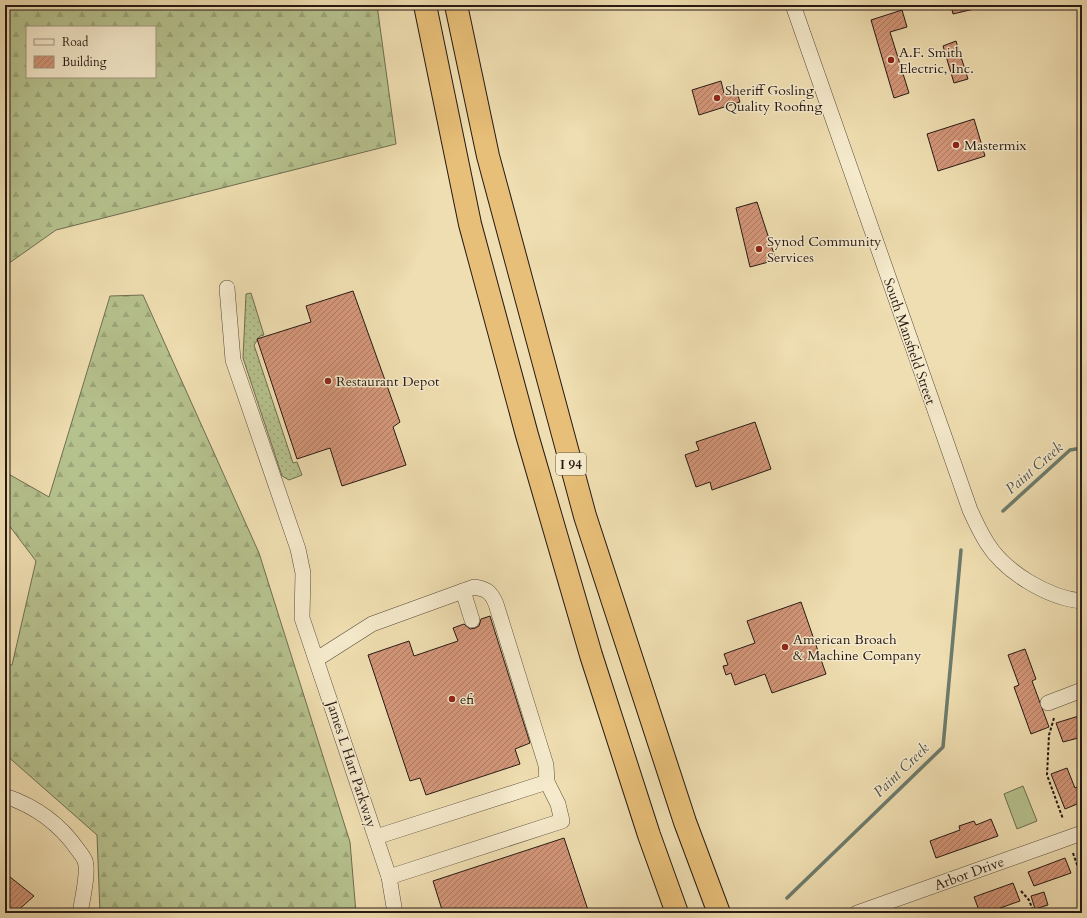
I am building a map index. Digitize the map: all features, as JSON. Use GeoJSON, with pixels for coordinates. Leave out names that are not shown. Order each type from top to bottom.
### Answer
{"type":"FeatureCollection","features":[{"type":"Feature","properties":{"kind":"highway","name":"I 94"},"geometry":{"type":"LineString","coordinates":[[425,5],[470,224],[526,435],[594,663],[649,835],[677,913]]}},
{"type":"Feature","properties":{"kind":"highway","name":"I 94"},"geometry":{"type":"LineString","coordinates":[[456,5],[488,156],[585,516],[678,801],[719,913]]}},
{"type":"Feature","properties":{"kind":"street","name":"South Mansfield Street"},"geometry":{"type":"LineString","coordinates":[[793,5],[970,510],[988,544],[1012,571],[1042,590],[1082,601]]}},
{"type":"Feature","properties":{"kind":"street","name":"James L Hart Parkway"},"geometry":{"type":"LineString","coordinates":[[227,288],[233,360],[298,549],[303,573],[302,618],[376,837],[388,877],[394,913]]}},
{"type":"Feature","properties":{"kind":"street"},"geometry":{"type":"LineString","coordinates":[[317,659],[372,624],[474,587],[484,589],[491,594],[494,599],[546,764],[547,782],[558,804],[562,821],[388,877]]}},
{"type":"Feature","properties":{"kind":"street"},"geometry":{"type":"LineString","coordinates":[[463,591],[472,620]]}},
{"type":"Feature","properties":{"kind":"street"},"geometry":{"type":"LineString","coordinates":[[1048,704],[1082,690]]}},
{"type":"Feature","properties":{"kind":"street"},"geometry":{"type":"LineString","coordinates":[[376,837],[547,782]]}},
{"type":"Feature","properties":{"kind":"street"},"geometry":{"type":"LineString","coordinates":[[5,796],[23,802],[43,814],[70,838],[85,861],[85,888],[80,913]]}},
{"type":"Feature","properties":{"kind":"street","name":"Arbor Drive"},"geometry":{"type":"LineString","coordinates":[[857,913],[1082,832]]}},
{"type":"Feature","properties":{"kind":"path"},"geometry":{"type":"LineString","coordinates":[[1054,718],[1049,735],[1048,775],[1063,820]]}},
{"type":"Feature","properties":{"kind":"path"},"geometry":{"type":"LineString","coordinates":[[1072,853],[1082,879]]}},
{"type":"Feature","properties":{"kind":"path"},"geometry":{"type":"LineString","coordinates":[[1021,891],[1029,900],[1034,913]]}},
{"type":"Feature","properties":{"kind":"green space"},"geometry":{"type":"Polygon","coordinates":[[[5,5],[377,5],[396,144],[56,230],[5,266],[5,5]]]}},
{"type":"Feature","properties":{"kind":"green space"},"geometry":{"type":"Polygon","coordinates":[[[251,293],[264,335],[260,336],[254,345],[293,463],[297,462],[302,475],[289,480],[282,476],[243,358],[246,294],[251,293]]]}},
{"type":"Feature","properties":{"kind":"green space"},"geometry":{"type":"Polygon","coordinates":[[[143,295],[259,553],[350,842],[356,913],[100,913],[97,835],[5,754],[5,665],[12,665],[36,561],[5,520],[5,472],[49,497],[110,296],[143,295]]]}},
{"type":"Feature","properties":{"kind":"green space"},"geometry":{"type":"Polygon","coordinates":[[[1023,786],[1037,821],[1017,829],[1004,794],[1023,786]]]}},
{"type":"Feature","properties":{"kind":"building"},"geometry":{"type":"Polygon","coordinates":[[[951,5],[977,5],[978,8],[953,14],[951,5]]]}},
{"type":"Feature","properties":{"kind":"building","name":"A.F. Smith Electric, Inc."},"geometry":{"type":"Polygon","coordinates":[[[902,10],[907,27],[890,32],[909,93],[894,98],[871,20],[902,10]]]}},
{"type":"Feature","properties":{"kind":"building"},"geometry":{"type":"Polygon","coordinates":[[[956,41],[968,79],[954,83],[943,46],[956,41]]]}},
{"type":"Feature","properties":{"kind":"building","name":"Sheriff Gosling Quality Roofing"},"geometry":{"type":"Polygon","coordinates":[[[721,81],[724,93],[736,89],[740,102],[699,115],[692,90],[721,81]]]}},
{"type":"Feature","properties":{"kind":"building","name":"Mastermix"},"geometry":{"type":"Polygon","coordinates":[[[974,119],[985,156],[938,171],[927,134],[974,119]]]}},
{"type":"Feature","properties":{"kind":"building"},"geometry":{"type":"Polygon","coordinates":[[[757,202],[776,260],[750,267],[736,208],[757,202]]]}},
{"type":"Feature","properties":{"kind":"building","name":"Restaurant Depot"},"geometry":{"type":"Polygon","coordinates":[[[353,291],[400,422],[393,427],[406,465],[342,486],[330,448],[297,459],[257,339],[311,322],[306,306],[353,291]]]}},
{"type":"Feature","properties":{"kind":"building"},"geometry":{"type":"Polygon","coordinates":[[[755,422],[771,469],[712,490],[710,482],[696,487],[685,455],[699,450],[696,442],[755,422]]]}},
{"type":"Feature","properties":{"kind":"building","name":"American Broach & Machine Company"},"geometry":{"type":"Polygon","coordinates":[[[801,602],[826,674],[772,693],[765,674],[735,685],[731,673],[726,675],[723,666],[728,665],[724,654],[755,643],[747,621],[801,602]]]}},
{"type":"Feature","properties":{"kind":"building","name":"efi"},"geometry":{"type":"Polygon","coordinates":[[[490,616],[530,743],[515,749],[520,764],[426,795],[420,778],[410,781],[368,655],[409,641],[414,656],[458,641],[453,628],[464,624],[470,629],[475,628],[479,626],[481,619],[490,616]]]}},
{"type":"Feature","properties":{"kind":"building"},"geometry":{"type":"Polygon","coordinates":[[[1025,649],[1036,679],[1032,681],[1049,727],[1031,734],[1014,687],[1019,685],[1008,655],[1025,649]]]}},
{"type":"Feature","properties":{"kind":"building"},"geometry":{"type":"Polygon","coordinates":[[[1082,715],[1082,737],[1063,742],[1056,723],[1082,715]]]}},
{"type":"Feature","properties":{"kind":"building"},"geometry":{"type":"Polygon","coordinates":[[[1067,768],[1075,788],[1082,785],[1082,802],[1065,809],[1051,774],[1067,768]]]}},
{"type":"Feature","properties":{"kind":"building"},"geometry":{"type":"Polygon","coordinates":[[[991,819],[998,836],[936,858],[930,841],[960,830],[959,826],[974,821],[976,825],[991,819]]]}},
{"type":"Feature","properties":{"kind":"building"},"geometry":{"type":"Polygon","coordinates":[[[564,838],[589,913],[443,913],[433,881],[564,838]]]}},
{"type":"Feature","properties":{"kind":"building"},"geometry":{"type":"Polygon","coordinates":[[[1065,858],[1071,873],[1034,886],[1028,872],[1065,858]]]}},
{"type":"Feature","properties":{"kind":"building"},"geometry":{"type":"Polygon","coordinates":[[[5,873],[34,896],[15,913],[5,913],[5,873]]]}},
{"type":"Feature","properties":{"kind":"building"},"geometry":{"type":"Polygon","coordinates":[[[1013,883],[1020,901],[986,913],[980,913],[974,897],[1013,883]]]}},
{"type":"Feature","properties":{"kind":"building"},"geometry":{"type":"Polygon","coordinates":[[[1044,892],[1048,905],[1035,909],[1031,896],[1044,892]]]}},
{"type":"Feature","properties":{"kind":"waterway","name":"Paint Creek"},"geometry":{"type":"LineString","coordinates":[[1003,511],[1070,450],[1082,448]]}},
{"type":"Feature","properties":{"kind":"waterway","name":"Paint Creek"},"geometry":{"type":"LineString","coordinates":[[787,898],[943,747],[961,550]]}},
{"type":"Feature","properties":{"kind":"place","name":"A.F. Smith Electric, Inc."},"geometry":{"type":"Point","coordinates":[891,60]}},
{"type":"Feature","properties":{"kind":"place","name":"Sheriff Gosling Quality Roofing"},"geometry":{"type":"Point","coordinates":[717,98]}},
{"type":"Feature","properties":{"kind":"place","name":"Mastermix"},"geometry":{"type":"Point","coordinates":[956,145]}},
{"type":"Feature","properties":{"kind":"place","name":"Synod Community Services"},"geometry":{"type":"Point","coordinates":[759,249]}},
{"type":"Feature","properties":{"kind":"place","name":"Restaurant Depot"},"geometry":{"type":"Point","coordinates":[328,381]}},
{"type":"Feature","properties":{"kind":"place","name":"American Broach & Machine Company"},"geometry":{"type":"Point","coordinates":[785,647]}},
{"type":"Feature","properties":{"kind":"place","name":"efi"},"geometry":{"type":"Point","coordinates":[452,699]}}]}
